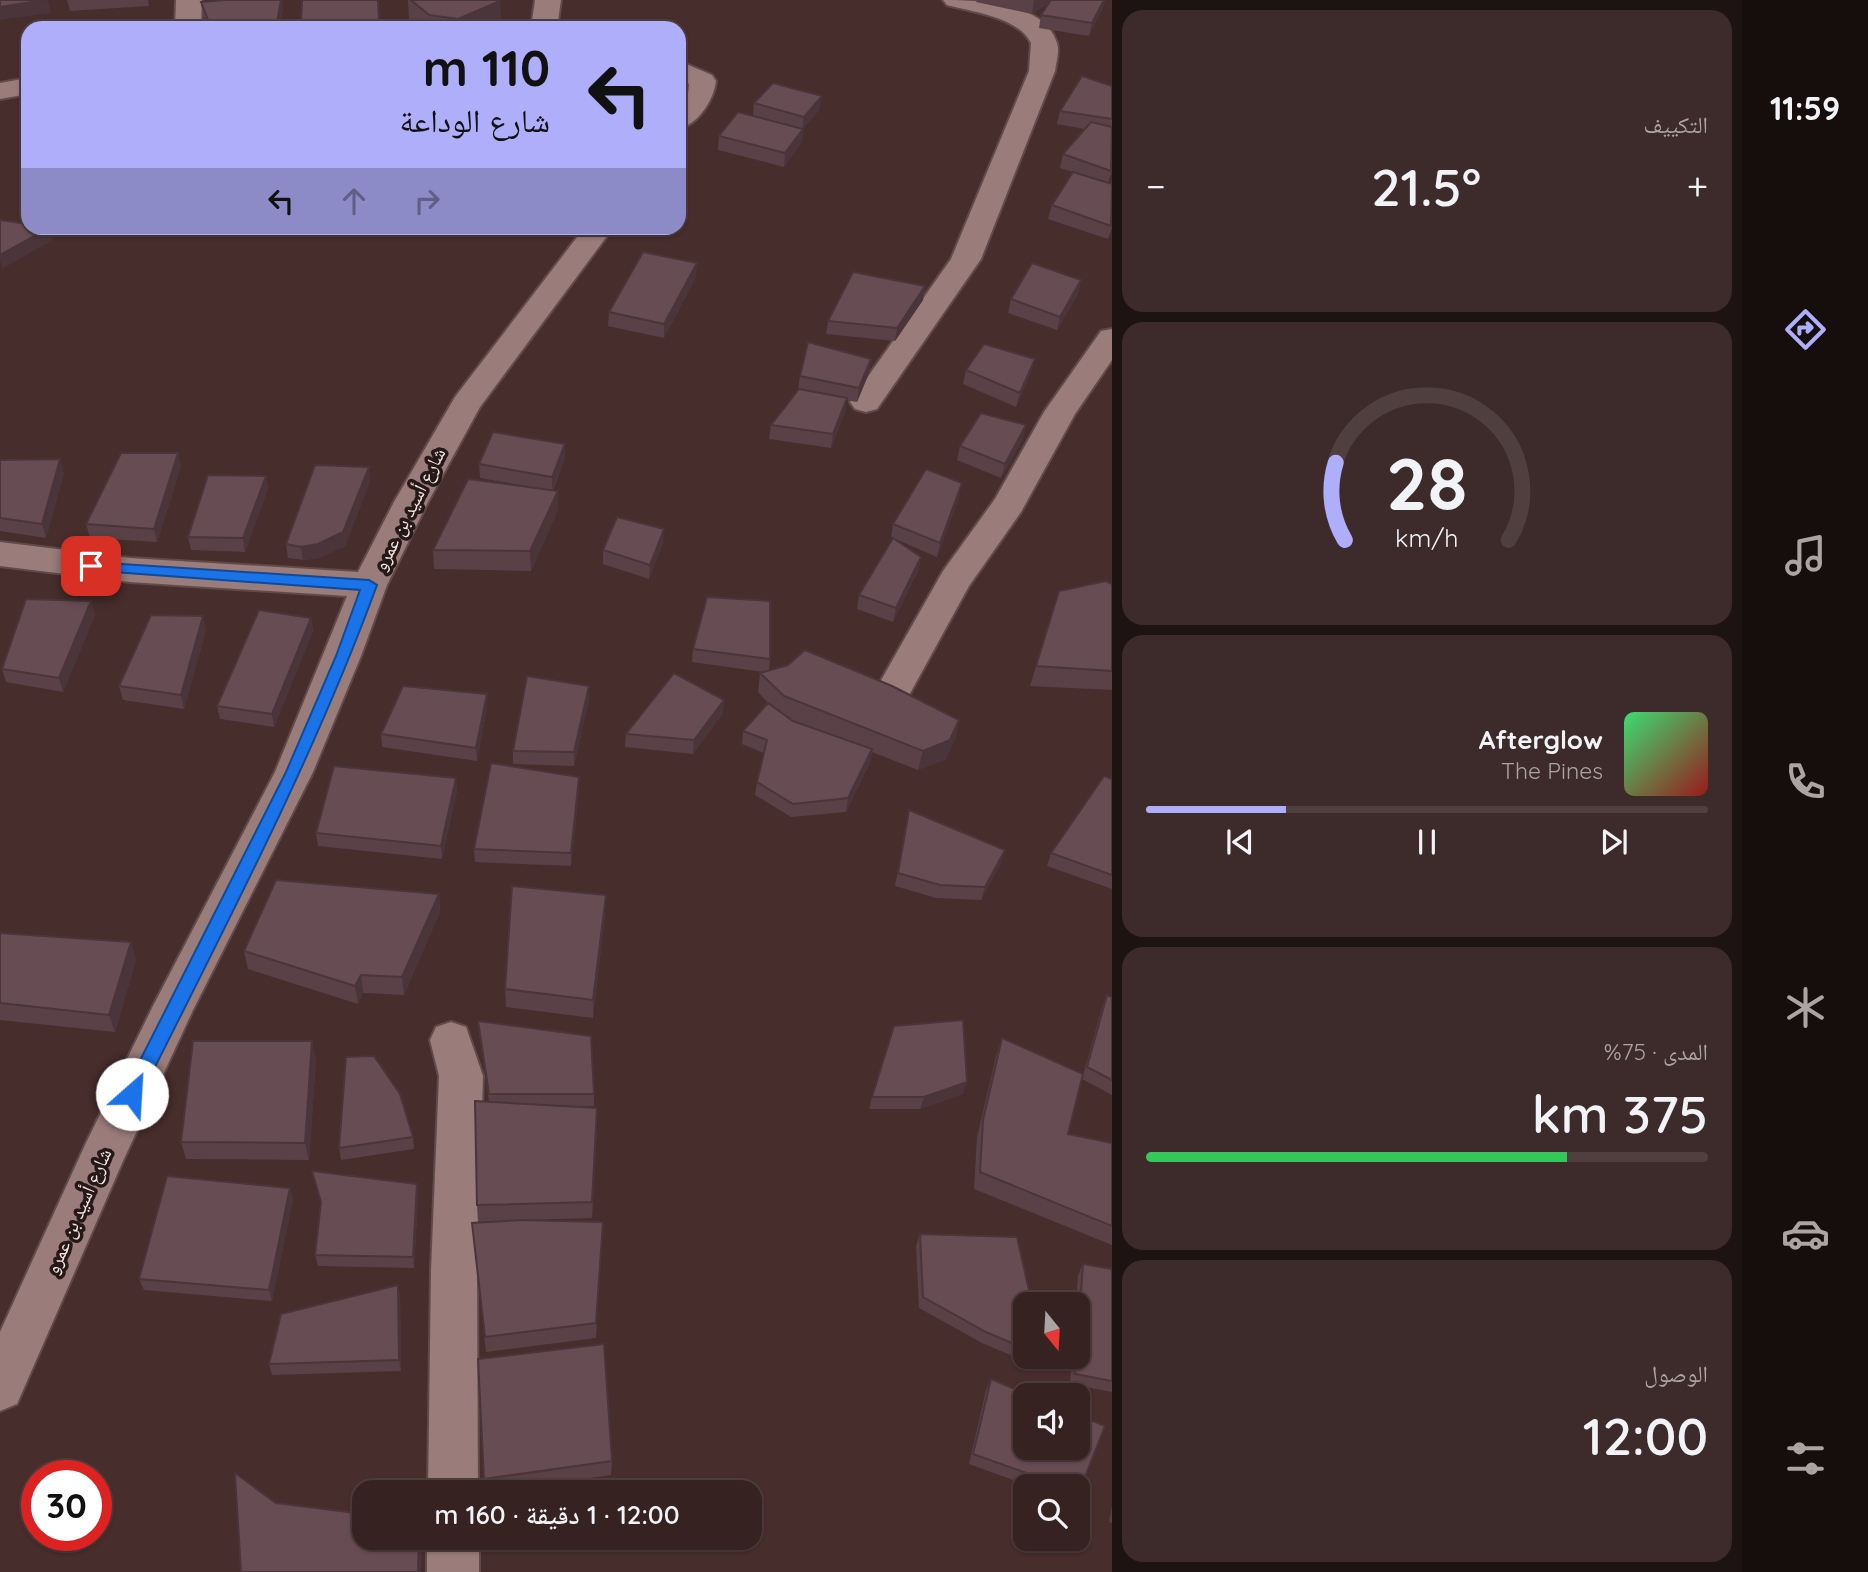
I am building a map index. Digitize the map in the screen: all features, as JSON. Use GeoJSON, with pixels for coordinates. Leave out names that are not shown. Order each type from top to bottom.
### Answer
{"type":"FeatureCollection","features":[{"type":"Feature","properties":{"kind":"street"},"geometry":{"type":"LineString","coordinates":[[188,21],[190,0]]}},
{"type":"Feature","properties":{"kind":"street"},"geometry":{"type":"LineString","coordinates":[[545,21],[548,0]]}},
{"type":"Feature","properties":{"kind":"street"},"geometry":{"type":"LineString","coordinates":[[866,402],[966,259],[1042,71],[1044,45],[1033,27],[1015,17],[956,0]]}},
{"type":"Feature","properties":{"kind":"street"},"geometry":{"type":"LineString","coordinates":[[686,72],[703,81],[701,95],[686,113]]}},
{"type":"Feature","properties":{"kind":"street"},"geometry":{"type":"LineString","coordinates":[[0,91],[21,87]]}},
{"type":"Feature","properties":{"kind":"street","name":"شارع أسيد بن عمرو"},"geometry":{"type":"LineString","coordinates":[[0,1388],[101,1159],[174,1006],[294,772],[343,656],[369,585],[434,458],[466,404],[594,235]]}},
{"type":"Feature","properties":{"kind":"street"},"geometry":{"type":"LineString","coordinates":[[889,698],[955,580],[1009,505],[1060,412],[1112,338]]}},
{"type":"Feature","properties":{"kind":"street"},"geometry":{"type":"LineString","coordinates":[[0,554],[130,570],[369,585]]}},
{"type":"Feature","properties":{"kind":"street"},"geometry":{"type":"LineString","coordinates":[[451,1040],[461,1076],[454,1270],[453,1480]]}},
{"type":"Feature","properties":{"kind":"street"},"geometry":{"type":"LineString","coordinates":[[453,1550],[453,1572]]}},
{"type":"Feature","properties":{"kind":"building"},"geometry":{"type":"Polygon","coordinates":[[[0,0],[45,0],[0,7],[0,0]]]}},
{"type":"Feature","properties":{"kind":"building"},"geometry":{"type":"Polygon","coordinates":[[[281,0],[277,21],[209,21],[201,2],[281,0]]]}},
{"type":"Feature","properties":{"kind":"building"},"geometry":{"type":"Polygon","coordinates":[[[302,0],[378,0],[379,21],[301,21],[302,0]]]}},
{"type":"Feature","properties":{"kind":"building"},"geometry":{"type":"Polygon","coordinates":[[[411,0],[500,1],[458,19],[429,15],[411,0]]]}},
{"type":"Feature","properties":{"kind":"building"},"geometry":{"type":"Polygon","coordinates":[[[1051,0],[1104,0],[1092,23],[1041,15],[1051,0]]]}},
{"type":"Feature","properties":{"kind":"building"},"geometry":{"type":"Polygon","coordinates":[[[1082,76],[1112,86],[1112,119],[1060,111],[1082,76]]]}},
{"type":"Feature","properties":{"kind":"building"},"geometry":{"type":"Polygon","coordinates":[[[773,83],[822,96],[804,117],[754,103],[773,83]]]}},
{"type":"Feature","properties":{"kind":"building"},"geometry":{"type":"Polygon","coordinates":[[[738,112],[803,129],[785,153],[719,136],[738,112]]]}},
{"type":"Feature","properties":{"kind":"building"},"geometry":{"type":"Polygon","coordinates":[[[1091,122],[1112,127],[1111,171],[1063,154],[1091,122]]]}},
{"type":"Feature","properties":{"kind":"building"},"geometry":{"type":"Polygon","coordinates":[[[1073,172],[1112,184],[1111,226],[1052,205],[1073,172]]]}},
{"type":"Feature","properties":{"kind":"building"},"geometry":{"type":"Polygon","coordinates":[[[0,220],[21,223],[21,235],[36,235],[0,255],[0,220]]]}},
{"type":"Feature","properties":{"kind":"building"},"geometry":{"type":"Polygon","coordinates":[[[643,252],[697,263],[664,324],[609,312],[643,252]]]}},
{"type":"Feature","properties":{"kind":"building"},"geometry":{"type":"Polygon","coordinates":[[[1032,263],[1081,280],[1060,317],[1011,299],[1032,263]]]}},
{"type":"Feature","properties":{"kind":"building"},"geometry":{"type":"Polygon","coordinates":[[[853,272],[925,286],[897,328],[828,321],[853,272]]]}},
{"type":"Feature","properties":{"kind":"building"},"geometry":{"type":"Polygon","coordinates":[[[808,342],[871,359],[859,388],[800,376],[808,342]]]}},
{"type":"Feature","properties":{"kind":"building"},"geometry":{"type":"Polygon","coordinates":[[[984,344],[1035,359],[1020,393],[966,370],[984,344]]]}},
{"type":"Feature","properties":{"kind":"building"},"geometry":{"type":"Polygon","coordinates":[[[799,389],[847,398],[833,434],[771,425],[799,389]]]}},
{"type":"Feature","properties":{"kind":"building"},"geometry":{"type":"Polygon","coordinates":[[[981,413],[1026,425],[1005,464],[960,446],[981,413]]]}},
{"type":"Feature","properties":{"kind":"building"},"geometry":{"type":"Polygon","coordinates":[[[493,432],[565,444],[552,477],[479,464],[493,432]]]}},
{"type":"Feature","properties":{"kind":"building"},"geometry":{"type":"Polygon","coordinates":[[[121,453],[178,453],[154,529],[86,524],[121,453]]]}},
{"type":"Feature","properties":{"kind":"building"},"geometry":{"type":"Polygon","coordinates":[[[60,459],[42,524],[0,518],[0,460],[60,459]]]}},
{"type":"Feature","properties":{"kind":"building"},"geometry":{"type":"Polygon","coordinates":[[[315,465],[369,467],[343,532],[318,544],[301,547],[286,544],[315,465]]]}},
{"type":"Feature","properties":{"kind":"building"},"geometry":{"type":"Polygon","coordinates":[[[926,469],[962,483],[940,543],[893,524],[926,469]]]}},
{"type":"Feature","properties":{"kind":"building"},"geometry":{"type":"Polygon","coordinates":[[[208,475],[266,476],[243,538],[188,537],[208,475]]]}},
{"type":"Feature","properties":{"kind":"building"},"geometry":{"type":"Polygon","coordinates":[[[468,479],[558,491],[530,551],[433,550],[468,479]]]}},
{"type":"Feature","properties":{"kind":"building"},"geometry":{"type":"Polygon","coordinates":[[[617,517],[664,529],[650,565],[603,550],[617,517]]]}},
{"type":"Feature","properties":{"kind":"building"},"geometry":{"type":"Polygon","coordinates":[[[893,538],[921,557],[896,608],[859,595],[893,538]]]}},
{"type":"Feature","properties":{"kind":"building"},"geometry":{"type":"Polygon","coordinates":[[[1106,581],[1112,584],[1112,671],[1036,666],[1059,591],[1106,581]]]}},
{"type":"Feature","properties":{"kind":"building"},"geometry":{"type":"Polygon","coordinates":[[[707,597],[770,601],[770,659],[693,649],[707,597]]]}},
{"type":"Feature","properties":{"kind":"building"},"geometry":{"type":"Polygon","coordinates":[[[26,599],[91,601],[59,678],[2,669],[26,599]]]}},
{"type":"Feature","properties":{"kind":"building"},"geometry":{"type":"Polygon","coordinates":[[[259,610],[311,618],[272,714],[217,706],[259,610]]]}},
{"type":"Feature","properties":{"kind":"building"},"geometry":{"type":"Polygon","coordinates":[[[151,615],[203,616],[181,695],[119,686],[151,615]]]}},
{"type":"Feature","properties":{"kind":"building"},"geometry":{"type":"Polygon","coordinates":[[[805,650],[892,686],[959,720],[950,740],[923,751],[784,696],[760,673],[788,665],[805,650]]]}},
{"type":"Feature","properties":{"kind":"building"},"geometry":{"type":"Polygon","coordinates":[[[674,673],[724,700],[694,740],[626,734],[674,673]]]}},
{"type":"Feature","properties":{"kind":"building"},"geometry":{"type":"Polygon","coordinates":[[[527,676],[589,686],[574,752],[513,751],[527,676]]]}},
{"type":"Feature","properties":{"kind":"building"},"geometry":{"type":"Polygon","coordinates":[[[403,686],[487,694],[476,748],[381,734],[403,686]]]}},
{"type":"Feature","properties":{"kind":"building"},"geometry":{"type":"Polygon","coordinates":[[[768,703],[793,721],[872,749],[848,798],[793,804],[757,782],[767,740],[743,731],[768,703]]]}},
{"type":"Feature","properties":{"kind":"building"},"geometry":{"type":"Polygon","coordinates":[[[491,763],[579,777],[571,853],[474,849],[491,763]]]}},
{"type":"Feature","properties":{"kind":"building"},"geometry":{"type":"Polygon","coordinates":[[[334,766],[456,778],[441,846],[316,833],[334,766]]]}},
{"type":"Feature","properties":{"kind":"building"},"geometry":{"type":"Polygon","coordinates":[[[1104,776],[1112,779],[1112,875],[1051,853],[1104,776]]]}},
{"type":"Feature","properties":{"kind":"building"},"geometry":{"type":"Polygon","coordinates":[[[909,810],[1005,850],[985,887],[940,885],[898,873],[909,810]]]}},
{"type":"Feature","properties":{"kind":"building"},"geometry":{"type":"Polygon","coordinates":[[[276,880],[439,894],[402,977],[361,975],[355,986],[244,951],[276,880]]]}},
{"type":"Feature","properties":{"kind":"building"},"geometry":{"type":"Polygon","coordinates":[[[512,886],[606,895],[593,1000],[505,989],[512,886]]]}},
{"type":"Feature","properties":{"kind":"building"},"geometry":{"type":"Polygon","coordinates":[[[0,933],[131,942],[109,1015],[0,1003],[0,933]]]}},
{"type":"Feature","properties":{"kind":"building"},"geometry":{"type":"Polygon","coordinates":[[[1107,995],[1112,997],[1112,1080],[1087,1067],[1107,995]]]}},
{"type":"Feature","properties":{"kind":"building"},"geometry":{"type":"Polygon","coordinates":[[[963,1020],[967,1082],[924,1097],[872,1097],[894,1026],[963,1020]]]}},
{"type":"Feature","properties":{"kind":"building"},"geometry":{"type":"Polygon","coordinates":[[[478,1021],[591,1036],[594,1094],[489,1094],[478,1021]]]}},
{"type":"Feature","properties":{"kind":"building"},"geometry":{"type":"Polygon","coordinates":[[[1002,1038],[1083,1074],[1068,1134],[1112,1143],[1112,1226],[980,1172],[983,1120],[1002,1038]]]}},
{"type":"Feature","properties":{"kind":"building"},"geometry":{"type":"Polygon","coordinates":[[[193,1041],[312,1041],[305,1143],[181,1142],[193,1041]]]}},
{"type":"Feature","properties":{"kind":"building"},"geometry":{"type":"Polygon","coordinates":[[[374,1056],[400,1094],[413,1137],[339,1148],[346,1057],[374,1056]]]}},
{"type":"Feature","properties":{"kind":"building"},"geometry":{"type":"Polygon","coordinates":[[[475,1101],[597,1108],[592,1202],[477,1205],[475,1101]]]}},
{"type":"Feature","properties":{"kind":"building"},"geometry":{"type":"Polygon","coordinates":[[[312,1171],[417,1184],[413,1257],[315,1255],[321,1202],[312,1171]]]}},
{"type":"Feature","properties":{"kind":"building"},"geometry":{"type":"Polygon","coordinates":[[[167,1176],[290,1188],[269,1290],[139,1279],[167,1176]]]}},
{"type":"Feature","properties":{"kind":"building"},"geometry":{"type":"Polygon","coordinates":[[[521,1220],[603,1222],[596,1323],[485,1337],[472,1223],[521,1220]]]}},
{"type":"Feature","properties":{"kind":"building"},"geometry":{"type":"Polygon","coordinates":[[[920,1234],[1017,1237],[1029,1292],[1013,1292],[1013,1343],[986,1332],[923,1297],[920,1234]]]}},
{"type":"Feature","properties":{"kind":"building"},"geometry":{"type":"Polygon","coordinates":[[[1083,1264],[1112,1269],[1112,1381],[1075,1374],[1075,1369],[1090,1369],[1090,1292],[1081,1292],[1083,1264]]]}},
{"type":"Feature","properties":{"kind":"building"},"geometry":{"type":"Polygon","coordinates":[[[398,1285],[399,1360],[269,1364],[281,1314],[398,1285]]]}},
{"type":"Feature","properties":{"kind":"building"},"geometry":{"type":"Polygon","coordinates":[[[604,1344],[612,1461],[484,1479],[478,1359],[604,1344]]]}},
{"type":"Feature","properties":{"kind":"building"},"geometry":{"type":"Polygon","coordinates":[[[991,1379],[1013,1389],[1013,1460],[1090,1460],[1090,1420],[1105,1426],[1086,1474],[1029,1474],[973,1454],[991,1379]]]}},
{"type":"Feature","properties":{"kind":"building"},"geometry":{"type":"Polygon","coordinates":[[[235,1473],[276,1503],[352,1512],[352,1550],[419,1550],[418,1572],[241,1572],[235,1473]]]}},
{"type":"Feature","properties":{"kind":"route"},"geometry":{"type":"LineString","coordinates":[[91,566],[369,585],[343,656],[294,772],[132,1094]]}}]}
